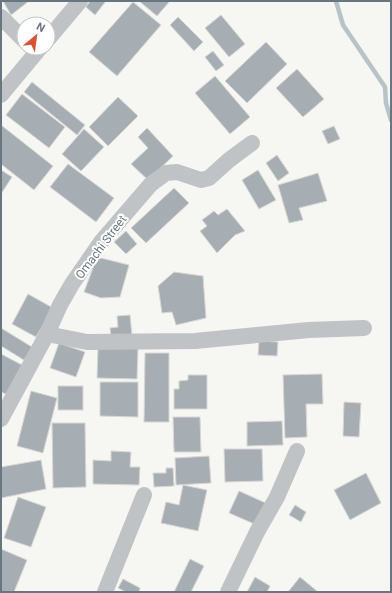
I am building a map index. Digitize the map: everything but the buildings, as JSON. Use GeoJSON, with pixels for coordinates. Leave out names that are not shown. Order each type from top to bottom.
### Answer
{"type":"FeatureCollection","features":[{"type":"Feature","properties":{"kind":"street"},"geometry":{"type":"LineString","coordinates":[[56,30],[80,1]]}},
{"type":"Feature","properties":{"kind":"street"},"geometry":{"type":"LineString","coordinates":[[1,17],[16,32]]}},
{"type":"Feature","properties":{"kind":"street"},"geometry":{"type":"LineString","coordinates":[[1,95],[31,56]]}},
{"type":"Feature","properties":{"kind":"street","name":"Omachi Street"},"geometry":{"type":"LineString","coordinates":[[1,419],[47,334],[60,305],[101,242],[151,184],[166,173],[177,172],[201,180],[209,178],[229,160],[252,143]]}},
{"type":"Feature","properties":{"kind":"street"},"geometry":{"type":"LineString","coordinates":[[47,334],[87,342],[195,342],[309,330],[364,328]]}},
{"type":"Feature","properties":{"kind":"street"},"geometry":{"type":"LineString","coordinates":[[228,592],[257,532],[277,497],[297,451]]}},
{"type":"Feature","properties":{"kind":"street"},"geometry":{"type":"LineString","coordinates":[[105,592],[144,495]]}},
{"type":"Feature","properties":{"kind":"waterway"},"geometry":{"type":"LineString","coordinates":[[336,1],[343,25],[385,87],[386,103],[391,120]]}}]}
